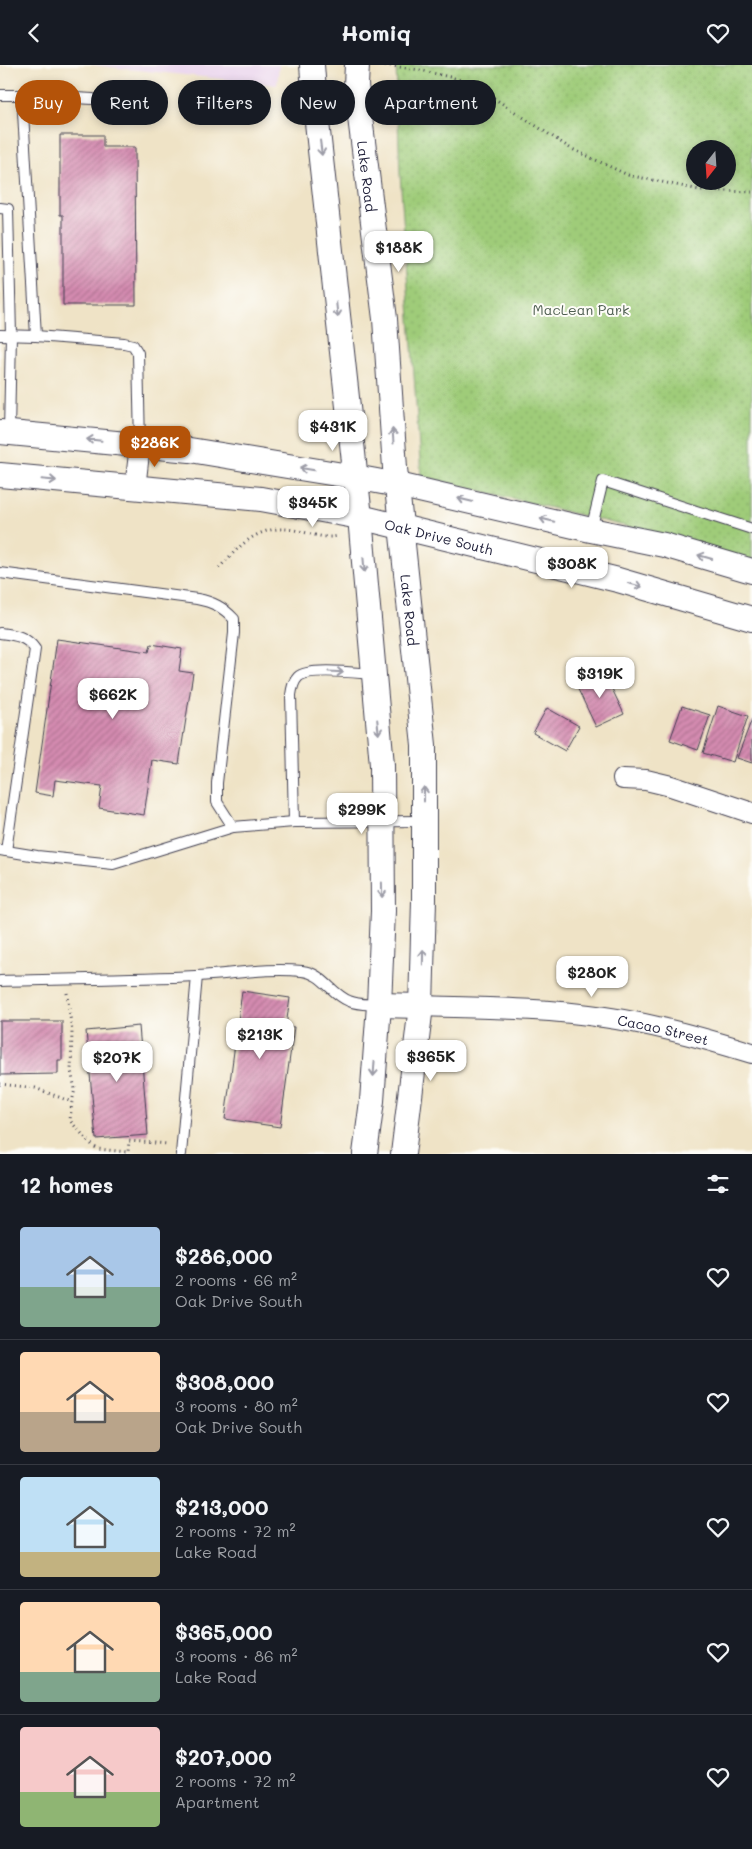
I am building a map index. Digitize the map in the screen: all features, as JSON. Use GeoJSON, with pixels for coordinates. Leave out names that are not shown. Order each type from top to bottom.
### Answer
{"type":"FeatureCollection","features":[{"type":"Feature","properties":{"kind":"street"},"geometry":{"type":"LineString","coordinates":[[312,65],[355,477],[353,525],[382,765],[383,911],[379,1005],[372,1101],[365,1154]]}},
{"type":"Feature","properties":{"kind":"street","name":"Lake Road"},"geometry":{"type":"LineString","coordinates":[[357,65],[356,85],[385,319],[395,468],[417,662],[424,745],[421,1006],[403,1154]]}},
{"type":"Feature","properties":{"kind":"street"},"geometry":{"type":"LineString","coordinates":[[4,432],[190,450],[355,477],[664,545],[752,571]]}},
{"type":"Feature","properties":{"kind":"street"},"geometry":{"type":"LineString","coordinates":[[135,488],[140,445]]}},
{"type":"Feature","properties":{"kind":"street","name":"Oak Drive South"},"geometry":{"type":"LineString","coordinates":[[0,475],[261,499],[353,525],[401,527],[618,580],[720,608],[752,619]]}},
{"type":"Feature","properties":{"kind":"street"},"geometry":{"type":"LineString","coordinates":[[624,779],[646,780],[671,786],[752,813]]}},
{"type":"Feature","properties":{"kind":"street"},"geometry":{"type":"LineString","coordinates":[[379,1005],[421,1006]]}},
{"type":"Feature","properties":{"kind":"street","name":"Cacao Street"},"geometry":{"type":"LineString","coordinates":[[421,1006],[545,1011],[603,1016],[662,1027],[752,1053]]}},
{"type":"Feature","properties":{"kind":"lane"},"geometry":{"type":"LineString","coordinates":[[0,95],[15,95]]}},
{"type":"Feature","properties":{"kind":"lane"},"geometry":{"type":"LineString","coordinates":[[24,125],[36,337]]}},
{"type":"Feature","properties":{"kind":"lane"},"geometry":{"type":"LineString","coordinates":[[0,208],[8,209],[11,335],[4,432]]}},
{"type":"Feature","properties":{"kind":"lane"},"geometry":{"type":"LineString","coordinates":[[0,335],[133,345],[138,353],[140,445]]}},
{"type":"Feature","properties":{"kind":"lane"},"geometry":{"type":"LineString","coordinates":[[591,530],[603,481],[752,529]]}},
{"type":"Feature","properties":{"kind":"lane"},"geometry":{"type":"LineString","coordinates":[[0,573],[197,599],[212,602],[224,608],[234,619],[234,633],[217,802],[233,827]]}},
{"type":"Feature","properties":{"kind":"lane"},"geometry":{"type":"LineString","coordinates":[[0,633],[20,636],[30,641],[35,649],[3,851],[113,864],[233,827],[294,822],[424,821]]}},
{"type":"Feature","properties":{"kind":"lane"},"geometry":{"type":"LineString","coordinates":[[294,822],[292,684],[300,675],[317,671],[372,674]]}},
{"type":"Feature","properties":{"kind":"lane"},"geometry":{"type":"LineString","coordinates":[[0,981],[197,976],[283,970],[304,971],[328,984],[339,996],[348,1001],[358,1004],[379,1005]]}},
{"type":"Feature","properties":{"kind":"lane"},"geometry":{"type":"LineString","coordinates":[[182,1150],[197,976]]}},
{"type":"Feature","properties":{"kind":"path"},"geometry":{"type":"LineString","coordinates":[[385,65],[420,70],[458,79],[486,93],[570,148],[628,175],[700,190],[752,192]]}},
{"type":"Feature","properties":{"kind":"path"},"geometry":{"type":"LineString","coordinates":[[219,568],[242,544],[270,529],[289,529],[330,538],[353,525]]}},
{"type":"Feature","properties":{"kind":"path"},"geometry":{"type":"LineString","coordinates":[[65,979],[72,1031],[71,1071],[75,1089],[70,1120],[72,1123],[98,1149],[128,1152],[129,1141],[182,1150]]}},
{"type":"Feature","properties":{"kind":"path"},"geometry":{"type":"LineString","coordinates":[[0,1084],[35,1088],[72,1102]]}},
{"type":"Feature","properties":{"kind":"shaded area"},"geometry":{"type":"Polygon","coordinates":[[[91,65],[279,65],[277,85],[271,84],[271,80],[230,80],[91,65]]]}},
{"type":"Feature","properties":{"kind":"green space","name":"MacLean Park"},"geometry":{"type":"Polygon","coordinates":[[[396,65],[752,65],[752,566],[649,532],[421,476],[398,125],[496,125],[496,80],[397,80],[396,65]]]}},
{"type":"Feature","properties":{"kind":"building"},"geometry":{"type":"Polygon","coordinates":[[[60,135],[103,135],[103,147],[135,147],[136,305],[63,305],[63,215],[60,215],[60,135]]]}},
{"type":"Feature","properties":{"kind":"building"},"geometry":{"type":"Polygon","coordinates":[[[57,639],[149,652],[151,644],[182,649],[179,671],[193,673],[179,764],[152,760],[144,815],[99,808],[102,786],[55,780],[53,796],[35,793],[57,639]]]}},
{"type":"Feature","properties":{"kind":"building"},"geometry":{"type":"Polygon","coordinates":[[[603,670],[624,714],[596,727],[575,683],[603,670]]]}},
{"type":"Feature","properties":{"kind":"building"},"geometry":{"type":"Polygon","coordinates":[[[682,706],[710,715],[698,750],[670,740],[682,706]]]}},
{"type":"Feature","properties":{"kind":"building"},"geometry":{"type":"Polygon","coordinates":[[[718,706],[748,716],[733,762],[703,753],[718,706]]]}},
{"type":"Feature","properties":{"kind":"building"},"geometry":{"type":"Polygon","coordinates":[[[547,708],[579,726],[565,751],[533,733],[547,708]]]}},
{"type":"Feature","properties":{"kind":"building"},"geometry":{"type":"Polygon","coordinates":[[[752,719],[752,763],[737,758],[752,719]]]}},
{"type":"Feature","properties":{"kind":"building"},"geometry":{"type":"Polygon","coordinates":[[[242,991],[290,998],[286,1026],[294,1027],[280,1127],[225,1119],[242,991]]]}},
{"type":"Feature","properties":{"kind":"building"},"geometry":{"type":"Polygon","coordinates":[[[0,1021],[62,1021],[62,1060],[58,1060],[58,1074],[0,1075],[0,1021]]]}},
{"type":"Feature","properties":{"kind":"building"},"geometry":{"type":"Polygon","coordinates":[[[139,1026],[148,1135],[96,1139],[86,1031],[139,1026]]]}}]}
